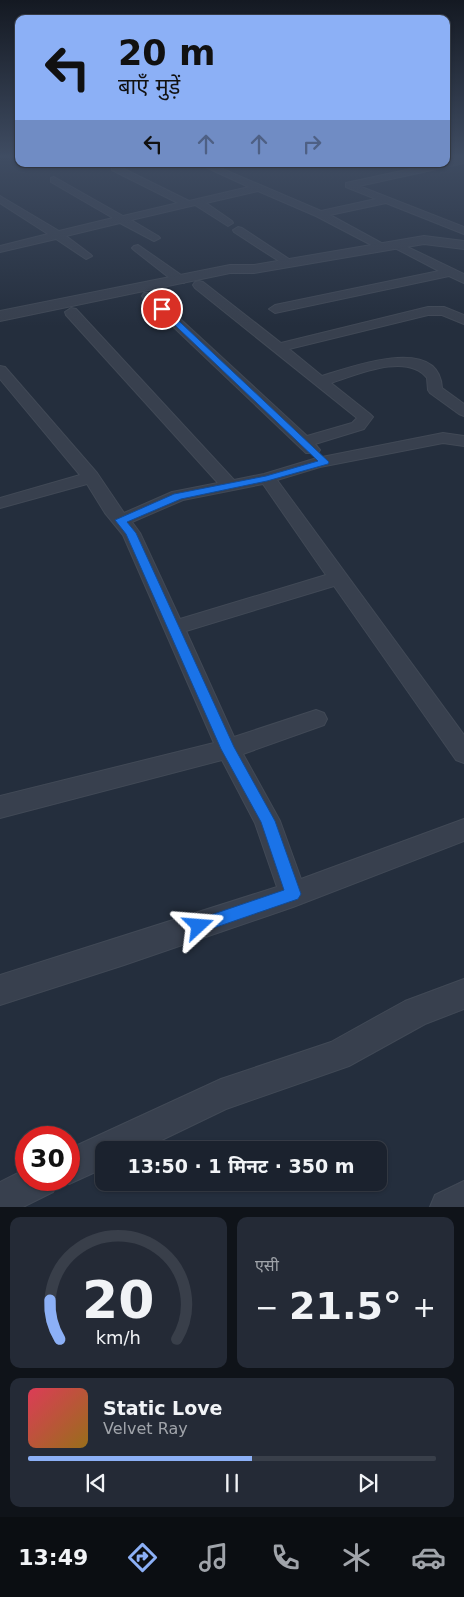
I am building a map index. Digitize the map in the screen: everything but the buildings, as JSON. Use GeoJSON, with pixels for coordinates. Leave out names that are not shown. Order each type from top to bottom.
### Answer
{"type":"FeatureCollection","features":[{"type":"Feature","properties":{"kind":"street"},"geometry":{"type":"LineString","coordinates":[[23,213],[86,256]]}},
{"type":"Feature","properties":{"kind":"street"},"geometry":{"type":"LineString","coordinates":[[115,213],[154,238]]}},
{"type":"Feature","properties":{"kind":"street"},"geometry":{"type":"LineString","coordinates":[[0,249],[59,236],[144,213]]}},
{"type":"Feature","properties":{"kind":"street"},"geometry":{"type":"LineString","coordinates":[[210,213],[289,263]]}},
{"type":"Feature","properties":{"kind":"street"},"geometry":{"type":"LineString","coordinates":[[412,213],[463,241]]}},
{"type":"Feature","properties":{"kind":"street"},"geometry":{"type":"LineString","coordinates":[[320,214],[380,247]]}},
{"type":"Feature","properties":{"kind":"street"},"geometry":{"type":"LineString","coordinates":[[0,316],[230,269],[254,269],[424,240],[463,241]]}},
{"type":"Feature","properties":{"kind":"street"},"geometry":{"type":"LineString","coordinates":[[397,245],[464,279]]}},
{"type":"Feature","properties":{"kind":"street"},"geometry":{"type":"LineString","coordinates":[[138,248],[180,280]]}},
{"type":"Feature","properties":{"kind":"street"},"geometry":{"type":"LineString","coordinates":[[0,326],[237,277],[254,269]]}},
{"type":"Feature","properties":{"kind":"street"},"geometry":{"type":"LineString","coordinates":[[275,309],[451,272]]}},
{"type":"Feature","properties":{"kind":"street"},"geometry":{"type":"LineString","coordinates":[[199,285],[365,417],[358,426],[304,442]]}},
{"type":"Feature","properties":{"kind":"street"},"geometry":{"type":"LineString","coordinates":[[148,296],[325,462]]}},
{"type":"Feature","properties":{"kind":"street"},"geometry":{"type":"LineString","coordinates":[[278,348],[428,311],[444,312],[464,320]]}},
{"type":"Feature","properties":{"kind":"street"},"geometry":{"type":"LineString","coordinates":[[71,312],[230,486]]}},
{"type":"Feature","properties":{"kind":"street"},"geometry":{"type":"LineString","coordinates":[[321,381],[386,362],[414,362],[429,372],[434,378],[435,390],[464,411]]}},
{"type":"Feature","properties":{"kind":"street"},"geometry":{"type":"LineString","coordinates":[[0,370],[6,386],[92,476],[120,520],[131,533],[228,749],[267,821],[293,894]]}},
{"type":"Feature","properties":{"kind":"street"},"geometry":{"type":"LineString","coordinates":[[120,520],[178,496],[267,478],[325,462],[443,438],[464,441]]}},
{"type":"Feature","properties":{"kind":"street"},"geometry":{"type":"LineString","coordinates":[[0,504],[92,476]]}},
{"type":"Feature","properties":{"kind":"street"},"geometry":{"type":"LineString","coordinates":[[267,478],[464,753]]}},
{"type":"Feature","properties":{"kind":"street"},"geometry":{"type":"LineString","coordinates":[[173,628],[338,578]]}},
{"type":"Feature","properties":{"kind":"street"},"geometry":{"type":"LineString","coordinates":[[0,807],[228,749],[316,719]]}},
{"type":"Feature","properties":{"kind":"street"},"geometry":{"type":"LineString","coordinates":[[0,990],[124,952],[293,894],[464,830]]}},
{"type":"Feature","properties":{"kind":"street"},"geometry":{"type":"LineString","coordinates":[[123,1141],[221,1095],[338,1055],[416,1012],[464,994]]}},
{"type":"Feature","properties":{"kind":"street"},"geometry":{"type":"LineString","coordinates":[[80,1162],[95,1154]]}},
{"type":"Feature","properties":{"kind":"street"},"geometry":{"type":"LineString","coordinates":[[0,1200],[19,1191]]}},
{"type":"Feature","properties":{"kind":"street"},"geometry":{"type":"LineString","coordinates":[[447,1207],[464,1198]]}},
{"type":"Feature","properties":{"kind":"route"},"geometry":{"type":"LineString","coordinates":[[162,309],[325,462],[267,478],[178,496],[120,520],[131,533],[228,749],[267,821],[293,894],[199,926]]}}]}
